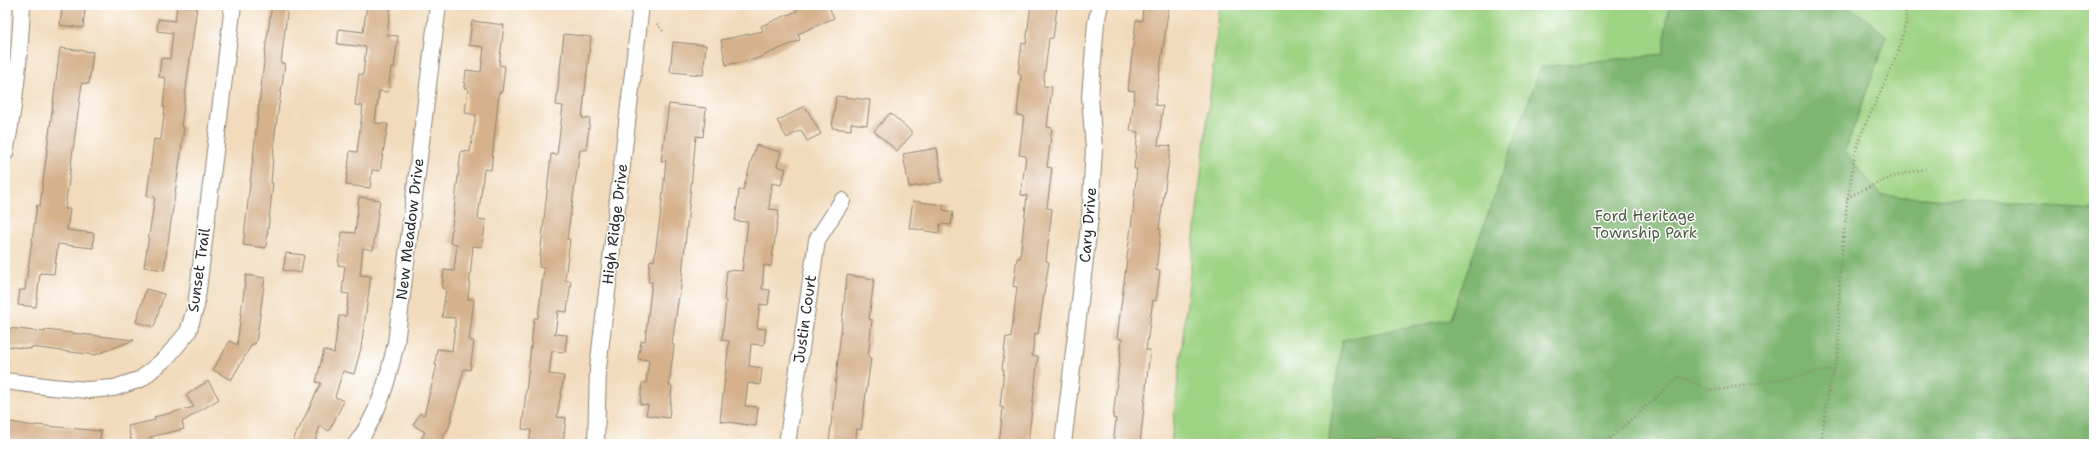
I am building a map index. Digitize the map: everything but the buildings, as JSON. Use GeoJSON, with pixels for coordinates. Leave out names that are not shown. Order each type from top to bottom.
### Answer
{"type":"FeatureCollection","features":[{"type":"Feature","properties":{"kind":"street"},"geometry":{"type":"LineString","coordinates":[[5,153],[12,116],[21,40],[22,5]]}},
{"type":"Feature","properties":{"kind":"street","name":"Sunset Trail"},"geometry":{"type":"LineString","coordinates":[[5,381],[52,388],[88,390],[114,388],[141,379],[166,357],[188,332],[196,306],[233,5]]}},
{"type":"Feature","properties":{"kind":"street","name":"New Meadow Drive"},"geometry":{"type":"LineString","coordinates":[[356,444],[364,433],[386,388],[396,343],[438,5]]}},
{"type":"Feature","properties":{"kind":"street","name":"High Ridge Drive"},"geometry":{"type":"LineString","coordinates":[[596,444],[598,368],[641,5]]}},
{"type":"Feature","properties":{"kind":"street","name":"Cary Drive"},"geometry":{"type":"LineString","coordinates":[[1063,444],[1090,217],[1094,148],[1090,97],[1096,24],[1100,5]]}},
{"type":"Feature","properties":{"kind":"street","name":"Justin Court"},"geometry":{"type":"LineString","coordinates":[[787,444],[817,240],[842,201]]}},
{"type":"Feature","properties":{"kind":"path"},"geometry":{"type":"LineString","coordinates":[[1821,444],[1828,392],[1838,355],[1840,270],[1848,198],[1855,154],[1861,135],[1899,50],[1906,22],[1905,5]]}},
{"type":"Feature","properties":{"kind":"path"},"geometry":{"type":"LineString","coordinates":[[657,24],[663,31]]}},
{"type":"Feature","properties":{"kind":"path"},"geometry":{"type":"LineString","coordinates":[[1848,198],[1879,181],[1902,173],[1926,169]]}},
{"type":"Feature","properties":{"kind":"path"},"geometry":{"type":"LineString","coordinates":[[1604,444],[1679,377],[1713,391],[1835,369]]}},
{"type":"Feature","properties":{"kind":"green space","name":"Ford Heritage Township Park"},"geometry":{"type":"Polygon","coordinates":[[[1220,5],[2094,5],[2094,444],[1171,444],[1220,5]]]}},
{"type":"Feature","properties":{"kind":"green space"},"geometry":{"type":"Polygon","coordinates":[[[1669,5],[1848,5],[1887,36],[1845,151],[1880,195],[2094,210],[2094,444],[1328,444],[1342,340],[1450,319],[1541,67],[1663,54],[1669,5]]]}}]}
